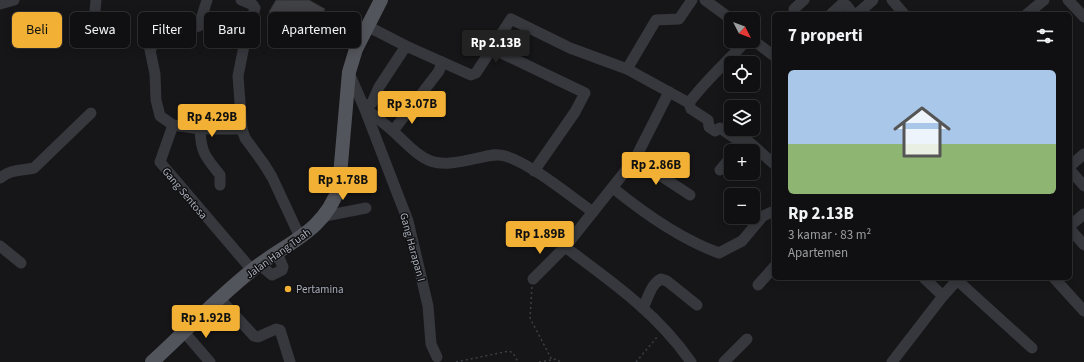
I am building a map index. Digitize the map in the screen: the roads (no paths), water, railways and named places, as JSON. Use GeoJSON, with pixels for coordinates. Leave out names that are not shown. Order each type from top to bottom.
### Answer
{"type":"FeatureCollection","features":[{"type":"Feature","properties":{"kind":"main road","name":"Jalan Hang Tuah"},"geometry":{"type":"LineString","coordinates":[[152,362],[256,267],[312,230],[325,216],[334,203],[339,187],[349,72],[356,49],[381,0]]}},
{"type":"Feature","properties":{"kind":"street"},"geometry":{"type":"LineString","coordinates":[[0,4],[14,0]]}},
{"type":"Feature","properties":{"kind":"street"},"geometry":{"type":"LineString","coordinates":[[207,0],[199,26],[160,39],[150,50],[155,74],[158,111],[160,116],[173,125],[200,129],[242,129]]}},
{"type":"Feature","properties":{"kind":"street"},"geometry":{"type":"LineString","coordinates":[[241,0],[253,5],[255,8],[246,36],[238,76],[242,129],[245,138],[272,177],[300,237]]}},
{"type":"Feature","properties":{"kind":"street"},"geometry":{"type":"LineString","coordinates":[[627,69],[656,20],[679,19],[692,0]]}},
{"type":"Feature","properties":{"kind":"street"},"geometry":{"type":"LineString","coordinates":[[705,0],[724,14]]}},
{"type":"Feature","properties":{"kind":"street"},"geometry":{"type":"LineString","coordinates":[[794,10],[804,0]]}},
{"type":"Feature","properties":{"kind":"street"},"geometry":{"type":"LineString","coordinates":[[859,12],[873,0]]}},
{"type":"Feature","properties":{"kind":"street"},"geometry":{"type":"LineString","coordinates":[[892,0],[902,12]]}},
{"type":"Feature","properties":{"kind":"street"},"geometry":{"type":"LineString","coordinates":[[1029,12],[1044,0]]}},
{"type":"Feature","properties":{"kind":"street"},"geometry":{"type":"LineString","coordinates":[[1068,0],[1084,17]]}},
{"type":"Feature","properties":{"kind":"street"},"geometry":{"type":"LineString","coordinates":[[832,12],[840,2],[846,5],[851,12]]}},
{"type":"Feature","properties":{"kind":"street"},"geometry":{"type":"LineString","coordinates":[[367,26],[406,46],[471,75],[476,73],[493,49],[511,19],[570,48],[627,69],[669,92],[689,103],[691,109],[708,120],[709,127],[715,131],[720,128],[736,139],[746,139],[772,162]]}},
{"type":"Feature","properties":{"kind":"street"},"geometry":{"type":"LineString","coordinates":[[760,45],[772,54]]}},
{"type":"Feature","properties":{"kind":"street"},"geometry":{"type":"LineString","coordinates":[[406,46],[379,88],[372,103],[364,107],[393,131],[416,154],[428,162],[441,164],[456,164],[497,154],[506,156],[534,171],[593,212]]}},
{"type":"Feature","properties":{"kind":"street"},"geometry":{"type":"LineString","coordinates":[[689,103],[705,82],[740,48]]}},
{"type":"Feature","properties":{"kind":"street"},"geometry":{"type":"LineString","coordinates":[[493,49],[585,93],[575,112],[534,171]]}},
{"type":"Feature","properties":{"kind":"street"},"geometry":{"type":"LineString","coordinates":[[393,131],[439,71],[442,62]]}},
{"type":"Feature","properties":{"kind":"street","name":"Gang Harapan I"},"geometry":{"type":"LineString","coordinates":[[349,72],[408,221],[428,306],[431,344],[437,357]]}},
{"type":"Feature","properties":{"kind":"street"},"geometry":{"type":"LineString","coordinates":[[533,279],[564,248],[635,160],[669,92]]}},
{"type":"Feature","properties":{"kind":"street"},"geometry":{"type":"LineString","coordinates":[[0,178],[12,170],[34,168],[91,112]]}},
{"type":"Feature","properties":{"kind":"street","name":"Gang Sentosa"},"geometry":{"type":"LineString","coordinates":[[173,125],[161,157],[160,162],[162,166],[256,267]]}},
{"type":"Feature","properties":{"kind":"street"},"geometry":{"type":"LineString","coordinates":[[200,129],[203,154],[220,175],[220,184]]}},
{"type":"Feature","properties":{"kind":"street"},"geometry":{"type":"LineString","coordinates":[[742,144],[746,139]]}},
{"type":"Feature","properties":{"kind":"street"},"geometry":{"type":"LineString","coordinates":[[1072,164],[1084,154]]}},
{"type":"Feature","properties":{"kind":"street"},"geometry":{"type":"LineString","coordinates":[[635,160],[690,195]]}},
{"type":"Feature","properties":{"kind":"street"},"geometry":{"type":"LineString","coordinates":[[720,170],[724,165]]}},
{"type":"Feature","properties":{"kind":"street"},"geometry":{"type":"LineString","coordinates":[[1072,172],[1084,186]]}},
{"type":"Feature","properties":{"kind":"street"},"geometry":{"type":"LineString","coordinates":[[613,188],[644,213],[703,247],[719,253],[742,241],[763,216],[772,212]]}},
{"type":"Feature","properties":{"kind":"street"},"geometry":{"type":"LineString","coordinates":[[325,216],[366,208]]}},
{"type":"Feature","properties":{"kind":"street"},"geometry":{"type":"LineString","coordinates":[[1072,225],[1084,214]]}},
{"type":"Feature","properties":{"kind":"street"},"geometry":{"type":"LineString","coordinates":[[1072,232],[1084,245]]}},
{"type":"Feature","properties":{"kind":"street"},"geometry":{"type":"LineString","coordinates":[[0,246],[21,263]]}},
{"type":"Feature","properties":{"kind":"street"},"geometry":{"type":"LineString","coordinates":[[564,248],[644,308],[664,328],[691,362]]}},
{"type":"Feature","properties":{"kind":"street"},"geometry":{"type":"LineString","coordinates":[[758,285],[772,269]]}},
{"type":"Feature","properties":{"kind":"street"},"geometry":{"type":"LineString","coordinates":[[644,308],[652,287],[661,279],[667,281],[697,305]]}},
{"type":"Feature","properties":{"kind":"street"},"geometry":{"type":"LineString","coordinates":[[926,280],[943,296]]}},
{"type":"Feature","properties":{"kind":"street"},"geometry":{"type":"LineString","coordinates":[[892,362],[957,280]]}},
{"type":"Feature","properties":{"kind":"street"},"geometry":{"type":"LineString","coordinates":[[959,280],[1032,348]]}},
{"type":"Feature","properties":{"kind":"street"},"geometry":{"type":"LineString","coordinates":[[1056,280],[1084,311]]}},
{"type":"Feature","properties":{"kind":"street"},"geometry":{"type":"LineString","coordinates":[[220,299],[254,336],[258,337],[276,329],[280,330],[290,362]]}},
{"type":"Feature","properties":{"kind":"street"},"geometry":{"type":"LineString","coordinates":[[184,332],[210,362]]}},
{"type":"Feature","properties":{"kind":"street"},"geometry":{"type":"LineString","coordinates":[[724,362],[747,339]]}},
{"type":"Feature","properties":{"kind":"place","name":"Pertamina"},"geometry":{"type":"Point","coordinates":[288,289]}}]}
